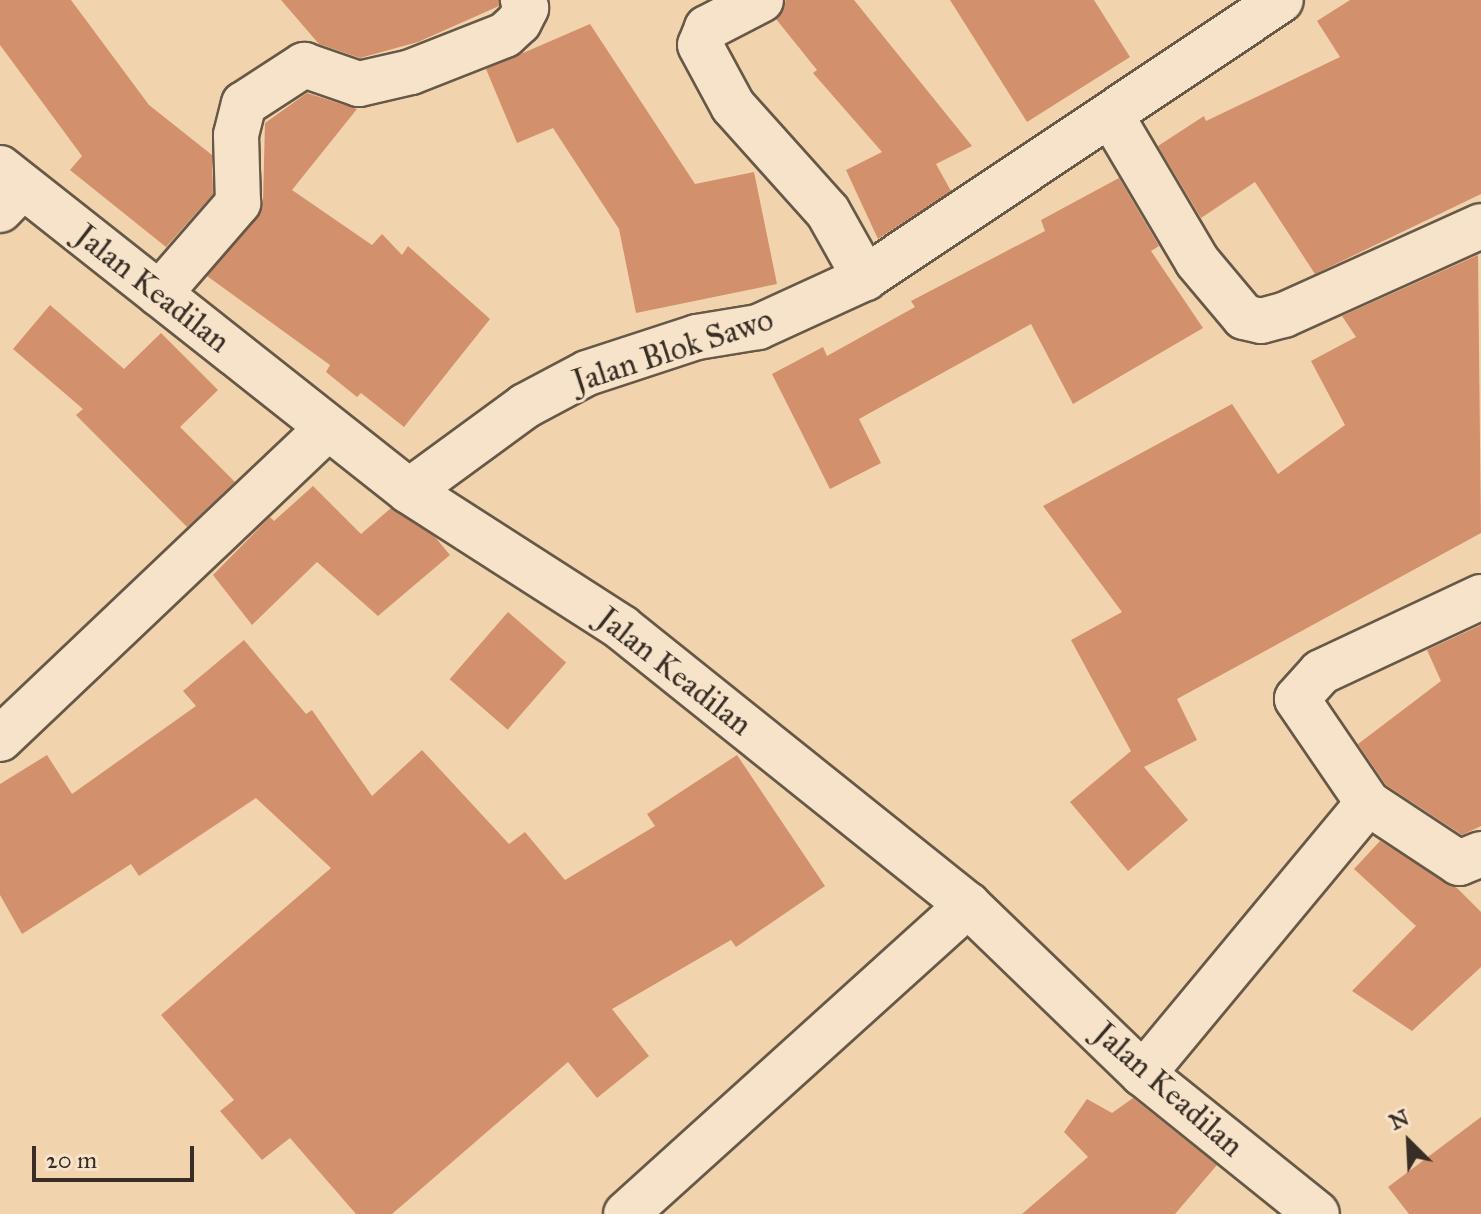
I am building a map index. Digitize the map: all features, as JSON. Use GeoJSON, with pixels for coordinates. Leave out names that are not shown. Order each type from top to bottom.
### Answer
{"type":"FeatureCollection","features":[{"type":"Feature","properties":{"kind":"street"},"geometry":{"type":"LineString","coordinates":[[159,294],[238,203],[236,135],[244,104],[304,65],[359,84],[411,72],[505,35],[519,22],[526,8],[523,0]]}},
{"type":"Feature","properties":{"kind":"street"},"geometry":{"type":"LineString","coordinates":[[761,0],[707,28],[700,45],[733,106],[828,212],[865,278]]}},
{"type":"Feature","properties":{"kind":"street","name":"Jalan Blok Sawo"},"geometry":{"type":"LineString","coordinates":[[409,491],[525,406],[587,373],[697,337],[758,327],[865,278],[1112,117],[1281,0]]}},
{"type":"Feature","properties":{"kind":"street"},"geometry":{"type":"LineString","coordinates":[[1112,117],[1197,261],[1244,317],[1261,321],[1284,315],[1481,226]]}},
{"type":"Feature","properties":{"kind":"street","name":"Jalan Keadilan"},"geometry":{"type":"LineString","coordinates":[[7,188],[159,294],[409,491],[622,628],[968,905],[1143,1074],[1317,1214]]}},
{"type":"Feature","properties":{"kind":"street"},"geometry":{"type":"LineString","coordinates":[[0,739],[328,428]]}},
{"type":"Feature","properties":{"kind":"street"},"geometry":{"type":"LineString","coordinates":[[1481,597],[1321,672],[1297,699],[1368,803],[1459,863],[1481,854]]}},
{"type":"Feature","properties":{"kind":"street"},"geometry":{"type":"LineString","coordinates":[[1143,1074],[1368,803]]}},
{"type":"Feature","properties":{"kind":"street"},"geometry":{"type":"LineString","coordinates":[[626,1214],[968,905]]}},
{"type":"Feature","properties":{"kind":"building"},"geometry":{"type":"Polygon","coordinates":[[[0,0],[71,0],[149,105],[212,155],[213,194],[166,247],[70,170],[82,156],[0,45],[0,0]]]}},
{"type":"Feature","properties":{"kind":"building"},"geometry":{"type":"Polygon","coordinates":[[[281,0],[499,0],[499,6],[418,42],[360,58],[319,44],[281,0]]]}},
{"type":"Feature","properties":{"kind":"building"},"geometry":{"type":"Polygon","coordinates":[[[786,0],[854,0],[972,146],[936,164],[951,191],[878,239],[846,170],[882,152],[813,73],[817,70],[776,19],[786,0]]]}},
{"type":"Feature","properties":{"kind":"building"},"geometry":{"type":"Polygon","coordinates":[[[950,0],[1094,0],[1130,57],[1027,122],[950,0]]]}},
{"type":"Feature","properties":{"kind":"building"},"geometry":{"type":"Polygon","coordinates":[[[1350,0],[1481,0],[1481,194],[1315,274],[1255,182],[1201,218],[1158,146],[1204,116],[1206,121],[1340,57],[1317,21],[1350,0]]]}},
{"type":"Feature","properties":{"kind":"building"},"geometry":{"type":"Polygon","coordinates":[[[590,24],[695,184],[754,172],[777,284],[636,313],[619,229],[553,128],[517,143],[486,69],[590,24]]]}},
{"type":"Feature","properties":{"kind":"building"},"geometry":{"type":"Polygon","coordinates":[[[307,93],[357,109],[292,190],[372,245],[382,234],[402,255],[408,246],[490,319],[404,427],[361,393],[357,397],[326,372],[330,365],[207,276],[257,218],[263,202],[265,123],[307,93]]]}},
{"type":"Feature","properties":{"kind":"building"},"geometry":{"type":"Polygon","coordinates":[[[1119,178],[1159,246],[1151,251],[1203,328],[1073,404],[1031,324],[859,419],[881,463],[830,489],[772,374],[823,347],[827,356],[915,307],[911,301],[1045,231],[1041,220],[1119,178]]]}},
{"type":"Feature","properties":{"kind":"building"},"geometry":{"type":"Polygon","coordinates":[[[1478,255],[1481,533],[1177,699],[1197,740],[1144,767],[1188,820],[1128,871],[1070,802],[1131,751],[1071,640],[1122,612],[1043,506],[1232,404],[1278,474],[1345,425],[1311,361],[1356,337],[1342,316],[1478,255]]]}},
{"type":"Feature","properties":{"kind":"building"},"geometry":{"type":"Polygon","coordinates":[[[50,305],[124,369],[161,333],[218,390],[180,427],[235,482],[187,527],[76,415],[83,409],[13,349],[50,305]]]}},
{"type":"Feature","properties":{"kind":"building"},"geometry":{"type":"Polygon","coordinates":[[[313,486],[361,534],[391,508],[435,537],[450,555],[378,616],[317,562],[252,625],[213,575],[270,517],[274,521],[313,486]]]}},
{"type":"Feature","properties":{"kind":"building"},"geometry":{"type":"Polygon","coordinates":[[[508,612],[566,663],[508,730],[450,679],[508,612]]]}},
{"type":"Feature","properties":{"kind":"building"},"geometry":{"type":"Polygon","coordinates":[[[1481,625],[1481,826],[1462,835],[1386,785],[1358,744],[1441,681],[1427,650],[1481,625]]]}},
{"type":"Feature","properties":{"kind":"building"},"geometry":{"type":"Polygon","coordinates":[[[244,640],[306,714],[312,710],[372,796],[422,750],[509,844],[525,832],[565,880],[655,826],[647,814],[737,755],[825,886],[736,947],[731,940],[612,1009],[649,1056],[597,1098],[568,1062],[392,1214],[356,1214],[290,1138],[262,1160],[220,1111],[234,1100],[161,1015],[331,868],[256,798],[139,876],[131,864],[22,934],[0,895],[0,784],[47,755],[72,794],[196,706],[183,691],[244,640]]]}},
{"type":"Feature","properties":{"kind":"building"},"geometry":{"type":"Polygon","coordinates":[[[1380,841],[1457,888],[1481,912],[1481,967],[1412,1031],[1352,991],[1416,926],[1354,869],[1380,841]]]}},
{"type":"Feature","properties":{"kind":"building"},"geometry":{"type":"Polygon","coordinates":[[[1133,1098],[1217,1165],[1175,1214],[1022,1214],[1088,1157],[1064,1132],[1087,1099],[1112,1113],[1133,1098]]]}},
{"type":"Feature","properties":{"kind":"building"},"geometry":{"type":"Polygon","coordinates":[[[1481,1117],[1481,1214],[1409,1214],[1388,1187],[1481,1117]]]}}]}
